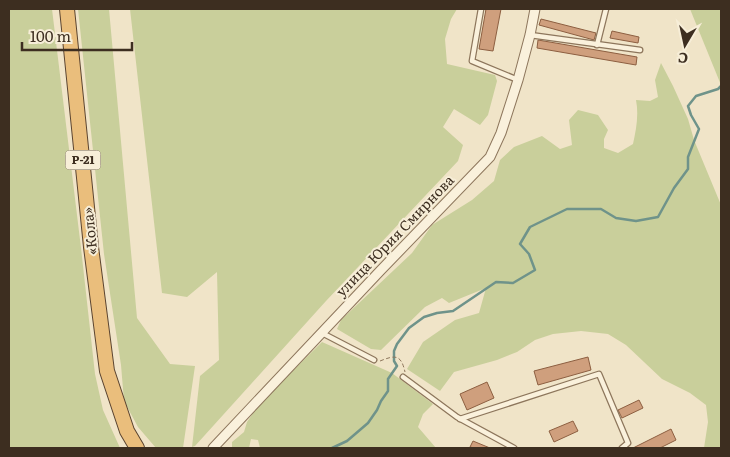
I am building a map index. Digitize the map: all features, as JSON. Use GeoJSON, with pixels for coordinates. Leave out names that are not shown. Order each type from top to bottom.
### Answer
{"type":"FeatureCollection","features":[{"type":"Feature","properties":{"kind":"highway","name":"«Кола»"},"geometry":{"type":"LineString","coordinates":[[67,9],[92,256],[107,371],[127,431],[137,448]]}},
{"type":"Feature","properties":{"kind":"street","name":"улица Юрия Смирнова"},"geometry":{"type":"LineString","coordinates":[[213,448],[490,157],[501,133],[518,80],[535,9]]}},
{"type":"Feature","properties":{"kind":"lane"},"geometry":{"type":"LineString","coordinates":[[481,9],[472,61],[518,80]]}},
{"type":"Feature","properties":{"kind":"lane"},"geometry":{"type":"LineString","coordinates":[[597,45],[606,9]]}},
{"type":"Feature","properties":{"kind":"lane"},"geometry":{"type":"LineString","coordinates":[[530,35],[640,50]]}},
{"type":"Feature","properties":{"kind":"lane"},"geometry":{"type":"LineString","coordinates":[[322,333],[374,360]]}},
{"type":"Feature","properties":{"kind":"lane"},"geometry":{"type":"LineString","coordinates":[[460,419],[599,374],[628,443],[622,448]]}},
{"type":"Feature","properties":{"kind":"lane"},"geometry":{"type":"LineString","coordinates":[[403,377],[460,419],[514,448]]}},
{"type":"Feature","properties":{"kind":"path"},"geometry":{"type":"LineString","coordinates":[[374,360],[380,361],[391,356],[396,357],[403,363],[405,372],[403,377]]}},
{"type":"Feature","properties":{"kind":"green space"},"geometry":{"type":"Polygon","coordinates":[[[9,9],[52,9],[95,374],[103,410],[120,448],[9,448],[9,9]]]}},
{"type":"Feature","properties":{"kind":"green space"},"geometry":{"type":"Polygon","coordinates":[[[78,9],[109,9],[137,318],[170,364],[195,366],[183,448],[156,448],[138,427],[124,401],[121,365],[104,254],[78,9]]]}},
{"type":"Feature","properties":{"kind":"green space"},"geometry":{"type":"Polygon","coordinates":[[[130,9],[457,9],[451,19],[445,39],[447,64],[495,75],[497,81],[488,115],[480,125],[454,109],[443,127],[463,145],[458,161],[326,301],[195,446],[192,447],[200,376],[219,360],[217,272],[187,297],[162,293],[130,9]]]}},
{"type":"Feature","properties":{"kind":"green space"},"geometry":{"type":"Polygon","coordinates":[[[690,9],[721,9],[721,85],[690,9]]]}},
{"type":"Feature","properties":{"kind":"green space"},"geometry":{"type":"Polygon","coordinates":[[[661,63],[688,119],[694,140],[721,205],[721,448],[704,448],[708,422],[706,405],[690,393],[662,379],[626,345],[608,334],[581,331],[553,334],[535,340],[517,352],[497,360],[454,372],[440,391],[407,369],[423,342],[455,320],[479,313],[486,288],[449,303],[442,298],[425,307],[381,350],[371,349],[337,329],[341,320],[412,253],[432,225],[472,200],[494,181],[500,160],[514,147],[542,136],[560,149],[572,145],[569,120],[578,110],[598,115],[608,130],[604,139],[604,148],[618,153],[633,144],[637,117],[636,100],[650,101],[658,97],[655,80],[661,63]]]}},
{"type":"Feature","properties":{"kind":"green space"},"geometry":{"type":"Polygon","coordinates":[[[322,342],[392,373],[433,404],[423,414],[418,427],[436,448],[260,448],[258,440],[251,439],[249,448],[232,448],[232,442],[244,432],[247,422],[260,403],[322,342]]]}},
{"type":"Feature","properties":{"kind":"building"},"geometry":{"type":"Polygon","coordinates":[[[486,9],[501,9],[493,51],[479,49],[486,9]]]}},
{"type":"Feature","properties":{"kind":"building"},"geometry":{"type":"Polygon","coordinates":[[[541,19],[596,33],[594,40],[539,25],[541,19]]]}},
{"type":"Feature","properties":{"kind":"building"},"geometry":{"type":"Polygon","coordinates":[[[612,31],[639,37],[638,43],[610,38],[612,31]]]}},
{"type":"Feature","properties":{"kind":"building"},"geometry":{"type":"Polygon","coordinates":[[[538,40],[637,57],[636,65],[537,48],[538,40]]]}},
{"type":"Feature","properties":{"kind":"building"},"geometry":{"type":"Polygon","coordinates":[[[588,357],[591,370],[538,385],[534,371],[588,357]]]}},
{"type":"Feature","properties":{"kind":"building"},"geometry":{"type":"Polygon","coordinates":[[[487,382],[494,398],[467,410],[460,394],[487,382]]]}},
{"type":"Feature","properties":{"kind":"building"},"geometry":{"type":"Polygon","coordinates":[[[639,400],[643,408],[622,418],[618,410],[639,400]]]}},
{"type":"Feature","properties":{"kind":"building"},"geometry":{"type":"Polygon","coordinates":[[[573,421],[578,431],[554,442],[549,431],[573,421]]]}},
{"type":"Feature","properties":{"kind":"building"},"geometry":{"type":"Polygon","coordinates":[[[671,429],[676,440],[660,448],[633,448],[671,429]]]}},
{"type":"Feature","properties":{"kind":"building"},"geometry":{"type":"Polygon","coordinates":[[[473,441],[490,448],[470,447],[473,441]]]}},
{"type":"Feature","properties":{"kind":"waterway"},"geometry":{"type":"LineString","coordinates":[[332,448],[347,441],[368,423],[377,410],[388,391],[388,379],[397,366],[394,361],[394,351],[409,328],[424,317],[453,311],[496,282],[513,283],[535,270],[529,254],[520,244],[530,227],[567,209],[601,209],[616,218],[636,221],[658,217],[674,188],[688,169],[688,157],[699,129],[688,106],[696,96],[718,89],[721,86]]}}]}
